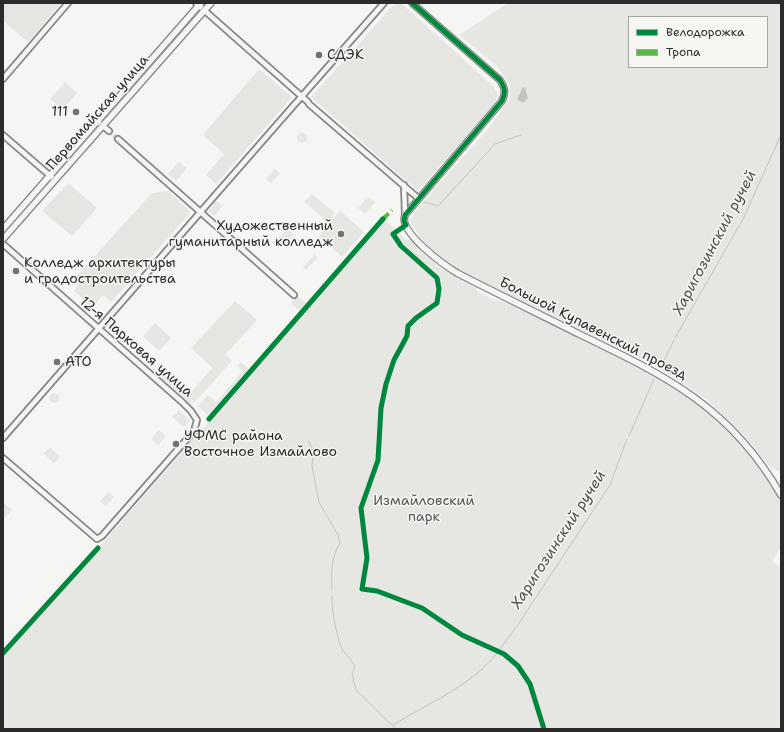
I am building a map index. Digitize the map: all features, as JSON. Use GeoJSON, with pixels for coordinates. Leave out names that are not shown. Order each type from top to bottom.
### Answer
{"type":"FeatureCollection","features":[{"type":"Feature","properties":{"kind":"main road","name":"Первомайская улица"},"geometry":{"type":"LineString","coordinates":[[3,239],[211,3]]}},
{"type":"Feature","properties":{"kind":"main road"},"geometry":{"type":"LineString","coordinates":[[405,214],[502,101],[505,93],[504,87],[500,80],[412,3]]}},
{"type":"Feature","properties":{"kind":"main road","name":"Первомайская улица"},"geometry":{"type":"LineString","coordinates":[[3,229],[198,4]]}},
{"type":"Feature","properties":{"kind":"main road","name":"Большой Купавенский проезд"},"geometry":{"type":"LineString","coordinates":[[405,214],[404,221],[409,229],[422,246],[443,265],[657,372],[691,394],[732,428],[746,444],[781,495]]}},
{"type":"Feature","properties":{"kind":"street"},"geometry":{"type":"LineString","coordinates":[[3,79],[68,3]]}},
{"type":"Feature","properties":{"kind":"street"},"geometry":{"type":"LineString","coordinates":[[3,438],[384,3]]}},
{"type":"Feature","properties":{"kind":"street"},"geometry":{"type":"LineString","coordinates":[[198,4],[301,97],[418,198]]}},
{"type":"Feature","properties":{"kind":"street"},"geometry":{"type":"LineString","coordinates":[[97,121],[109,132]]}},
{"type":"Feature","properties":{"kind":"street"},"geometry":{"type":"LineString","coordinates":[[3,135],[55,180]]}},
{"type":"Feature","properties":{"kind":"street"},"geometry":{"type":"LineString","coordinates":[[118,139],[294,295]]}},
{"type":"Feature","properties":{"kind":"street"},"geometry":{"type":"LineString","coordinates":[[404,185],[405,214]]}},
{"type":"Feature","properties":{"kind":"street","name":"12-я Парковая улица"},"geometry":{"type":"LineString","coordinates":[[3,244],[191,411],[197,420],[194,431],[102,536],[97,539],[3,458]]}},
{"type":"Feature","properties":{"kind":"shaded area"},"geometry":{"type":"Polygon","coordinates":[[[3,3],[61,3],[28,42],[3,21],[3,3]]]}},
{"type":"Feature","properties":{"kind":"shaded area"},"geometry":{"type":"Polygon","coordinates":[[[395,3],[401,3],[493,86],[498,94],[494,105],[418,191],[311,97],[395,3]]]}},
{"type":"Feature","properties":{"kind":"shaded area"},"geometry":{"type":"Polygon","coordinates":[[[259,69],[292,97],[216,184],[206,175],[224,154],[203,135],[259,69]]]}},
{"type":"Feature","properties":{"kind":"shaded area"},"geometry":{"type":"Polygon","coordinates":[[[523,87],[525,88],[528,98],[523,103],[517,99],[523,87]]]}},
{"type":"Feature","properties":{"kind":"shaded area"},"geometry":{"type":"Polygon","coordinates":[[[68,183],[97,208],[72,236],[42,211],[68,183]]]}},
{"type":"Feature","properties":{"kind":"shaded area"},"geometry":{"type":"Polygon","coordinates":[[[168,191],[191,212],[111,302],[103,295],[92,307],[74,291],[79,284],[74,279],[152,193],[168,191]]]}},
{"type":"Feature","properties":{"kind":"shaded area","name":"Художественный гуманитарный колледж"},"geometry":{"type":"Polygon","coordinates":[[[340,211],[364,232],[342,257],[319,236],[340,211]]]}},
{"type":"Feature","properties":{"kind":"shaded area"},"geometry":{"type":"Polygon","coordinates":[[[235,301],[257,320],[213,368],[191,348],[235,301]]]}},
{"type":"Feature","properties":{"kind":"shaded area"},"geometry":{"type":"Polygon","coordinates":[[[155,323],[171,338],[159,351],[143,336],[155,323]]]}},
{"type":"Feature","properties":{"kind":"shaded area"},"geometry":{"type":"Polygon","coordinates":[[[3,502],[12,510],[3,520],[3,502]]]}},
{"type":"Feature","properties":{"kind":"green space"},"geometry":{"type":"Polygon","coordinates":[[[508,3],[781,3],[781,473],[768,465],[746,437],[706,399],[661,369],[455,268],[435,253],[418,234],[410,220],[416,210],[488,129],[510,98],[510,85],[496,65],[459,35],[508,3]]]}},
{"type":"Feature","properties":{"kind":"green space"},"geometry":{"type":"Polygon","coordinates":[[[65,82],[77,93],[62,110],[50,99],[65,82]]]}},
{"type":"Feature","properties":{"kind":"green space"},"geometry":{"type":"Polygon","coordinates":[[[300,133],[304,133],[306,134],[306,142],[300,143],[297,140],[297,136],[300,133]]]}},
{"type":"Feature","properties":{"kind":"green space"},"geometry":{"type":"Polygon","coordinates":[[[179,162],[187,168],[176,181],[168,174],[179,162]]]}},
{"type":"Feature","properties":{"kind":"green space"},"geometry":{"type":"Polygon","coordinates":[[[275,169],[280,173],[271,183],[266,179],[275,169]]]}},
{"type":"Feature","properties":{"kind":"green space"},"geometry":{"type":"Polygon","coordinates":[[[161,194],[173,205],[167,212],[154,201],[161,194]]]}},
{"type":"Feature","properties":{"kind":"green space"},"geometry":{"type":"Polygon","coordinates":[[[312,194],[335,213],[327,222],[304,202],[312,194]]]}},
{"type":"Feature","properties":{"kind":"green space"},"geometry":{"type":"Polygon","coordinates":[[[368,197],[375,202],[365,214],[358,208],[368,197]]]}},
{"type":"Feature","properties":{"kind":"green space"},"geometry":{"type":"Polygon","coordinates":[[[217,201],[223,206],[214,216],[209,211],[217,201]]]}},
{"type":"Feature","properties":{"kind":"green space"},"geometry":{"type":"Polygon","coordinates":[[[152,204],[165,216],[143,240],[130,229],[152,204]]]}},
{"type":"Feature","properties":{"kind":"green space","name":"Измайловский парк"},"geometry":{"type":"Polygon","coordinates":[[[385,220],[405,239],[412,241],[441,269],[477,288],[476,291],[496,301],[499,300],[514,306],[612,353],[657,377],[690,398],[731,432],[746,449],[769,481],[781,503],[781,547],[772,561],[781,569],[781,729],[3,729],[3,657],[385,220]]]}},
{"type":"Feature","properties":{"kind":"green space"},"geometry":{"type":"Polygon","coordinates":[[[287,229],[294,234],[283,246],[277,240],[287,229]]]}},
{"type":"Feature","properties":{"kind":"green space"},"geometry":{"type":"Polygon","coordinates":[[[129,231],[142,242],[136,249],[123,237],[129,231]]]}},
{"type":"Feature","properties":{"kind":"green space"},"geometry":{"type":"Polygon","coordinates":[[[148,245],[155,250],[144,263],[137,257],[148,245]]]}},
{"type":"Feature","properties":{"kind":"green space"},"geometry":{"type":"Polygon","coordinates":[[[315,254],[318,257],[306,270],[303,267],[315,254]]]}},
{"type":"Feature","properties":{"kind":"green space"},"geometry":{"type":"Polygon","coordinates":[[[82,282],[99,297],[92,305],[75,290],[82,282]]]}},
{"type":"Feature","properties":{"kind":"green space"},"geometry":{"type":"Polygon","coordinates":[[[297,296],[307,304],[300,311],[291,303],[297,296]]]}},
{"type":"Feature","properties":{"kind":"green space"},"geometry":{"type":"Polygon","coordinates":[[[201,343],[216,356],[210,363],[195,349],[201,343]]]}},
{"type":"Feature","properties":{"kind":"green space"},"geometry":{"type":"Polygon","coordinates":[[[225,354],[232,361],[195,402],[192,400],[190,403],[160,376],[164,372],[188,395],[225,354]]]}},
{"type":"Feature","properties":{"kind":"green space"},"geometry":{"type":"Polygon","coordinates":[[[241,362],[249,369],[208,415],[198,406],[208,395],[216,402],[243,371],[237,366],[241,362]]]}},
{"type":"Feature","properties":{"kind":"green space"},"geometry":{"type":"Polygon","coordinates":[[[52,393],[56,393],[59,398],[56,403],[52,403],[49,400],[49,396],[52,393]]]}},
{"type":"Feature","properties":{"kind":"green space"},"geometry":{"type":"Polygon","coordinates":[[[179,410],[190,421],[184,427],[172,417],[179,410]]]}},
{"type":"Feature","properties":{"kind":"green space"},"geometry":{"type":"Polygon","coordinates":[[[159,430],[166,436],[158,445],[151,439],[159,430]]]}},
{"type":"Feature","properties":{"kind":"green space"},"geometry":{"type":"Polygon","coordinates":[[[50,447],[60,457],[54,463],[44,454],[50,447]]]}},
{"type":"Feature","properties":{"kind":"green space"},"geometry":{"type":"Polygon","coordinates":[[[108,492],[114,497],[106,506],[100,501],[108,492]]]}},
{"type":"Feature","properties":{"kind":"waterway"},"geometry":{"type":"LineString","coordinates":[[424,202],[438,206],[495,144],[521,135]]}},
{"type":"Feature","properties":{"kind":"waterway","name":"Харигозинский ручей"},"geometry":{"type":"LineString","coordinates":[[675,338],[743,219],[781,135]]}},
{"type":"Feature","properties":{"kind":"waterway","name":"Харигозинский ручей"},"geometry":{"type":"LineString","coordinates":[[661,367],[674,340]]}},
{"type":"Feature","properties":{"kind":"waterway","name":"Харигозинский ручей"},"geometry":{"type":"LineString","coordinates":[[629,436],[654,379]]}},
{"type":"Feature","properties":{"kind":"waterway","name":"Харигозинский ручей"},"geometry":{"type":"LineString","coordinates":[[500,649],[517,626],[610,485],[627,439]]}},
{"type":"Feature","properties":{"kind":"waterway"},"geometry":{"type":"LineString","coordinates":[[309,441],[313,452],[312,466],[319,502],[338,535],[340,543],[332,565],[332,589]]}},
{"type":"Feature","properties":{"kind":"waterway"},"geometry":{"type":"LineString","coordinates":[[332,596],[333,616],[341,646],[343,651],[355,666],[352,674],[356,690],[396,729]]}},
{"type":"Feature","properties":{"kind":"waterway","name":"Харигозинский ручей"},"geometry":{"type":"LineString","coordinates":[[393,725],[463,684],[487,664],[497,653]]}},
{"type":"Feature","properties":{"kind":"tunnel"},"geometry":{"type":"LineString","coordinates":[[109,131],[118,139]]}},
{"type":"Feature","properties":{"kind":"tram line"},"geometry":{"type":"LineString","coordinates":[[3,235],[207,3]]}},
{"type":"Feature","properties":{"kind":"marked path"},"geometry":{"type":"LineString","coordinates":[[383,219],[392,210]]}},
{"type":"Feature","properties":{"kind":"cycle path"},"geometry":{"type":"LineString","coordinates":[[412,3],[500,80],[504,88],[504,95],[502,101],[405,215],[404,221],[406,225],[393,234],[401,246],[437,278],[439,289],[437,303],[416,318],[408,326],[407,336],[394,360],[386,384],[381,408],[378,460],[361,508],[367,558],[362,589],[377,591],[422,608],[462,635],[504,654],[518,666],[530,684],[544,729]]}},
{"type":"Feature","properties":{"kind":"cycle path"},"geometry":{"type":"LineString","coordinates":[[209,419],[383,219]]}},
{"type":"Feature","properties":{"kind":"cycle path"},"geometry":{"type":"LineString","coordinates":[[3,653],[98,548]]}},
{"type":"Feature","properties":{"kind":"place","name":"СДЭК"},"geometry":{"type":"Point","coordinates":[319,55]}},
{"type":"Feature","properties":{"kind":"place","name":"111"},"geometry":{"type":"Point","coordinates":[76,112]}},
{"type":"Feature","properties":{"kind":"place","name":"Художественный гуманитарный колледж"},"geometry":{"type":"Point","coordinates":[341,234]}},
{"type":"Feature","properties":{"kind":"place","name":"Колледж архитектуры и градостроительства"},"geometry":{"type":"Point","coordinates":[16,271]}},
{"type":"Feature","properties":{"kind":"place","name":"АТО"},"geometry":{"type":"Point","coordinates":[57,362]}},
{"type":"Feature","properties":{"kind":"place","name":"УФМС района Восточное Измайлово"},"geometry":{"type":"Point","coordinates":[176,444]}}]}
